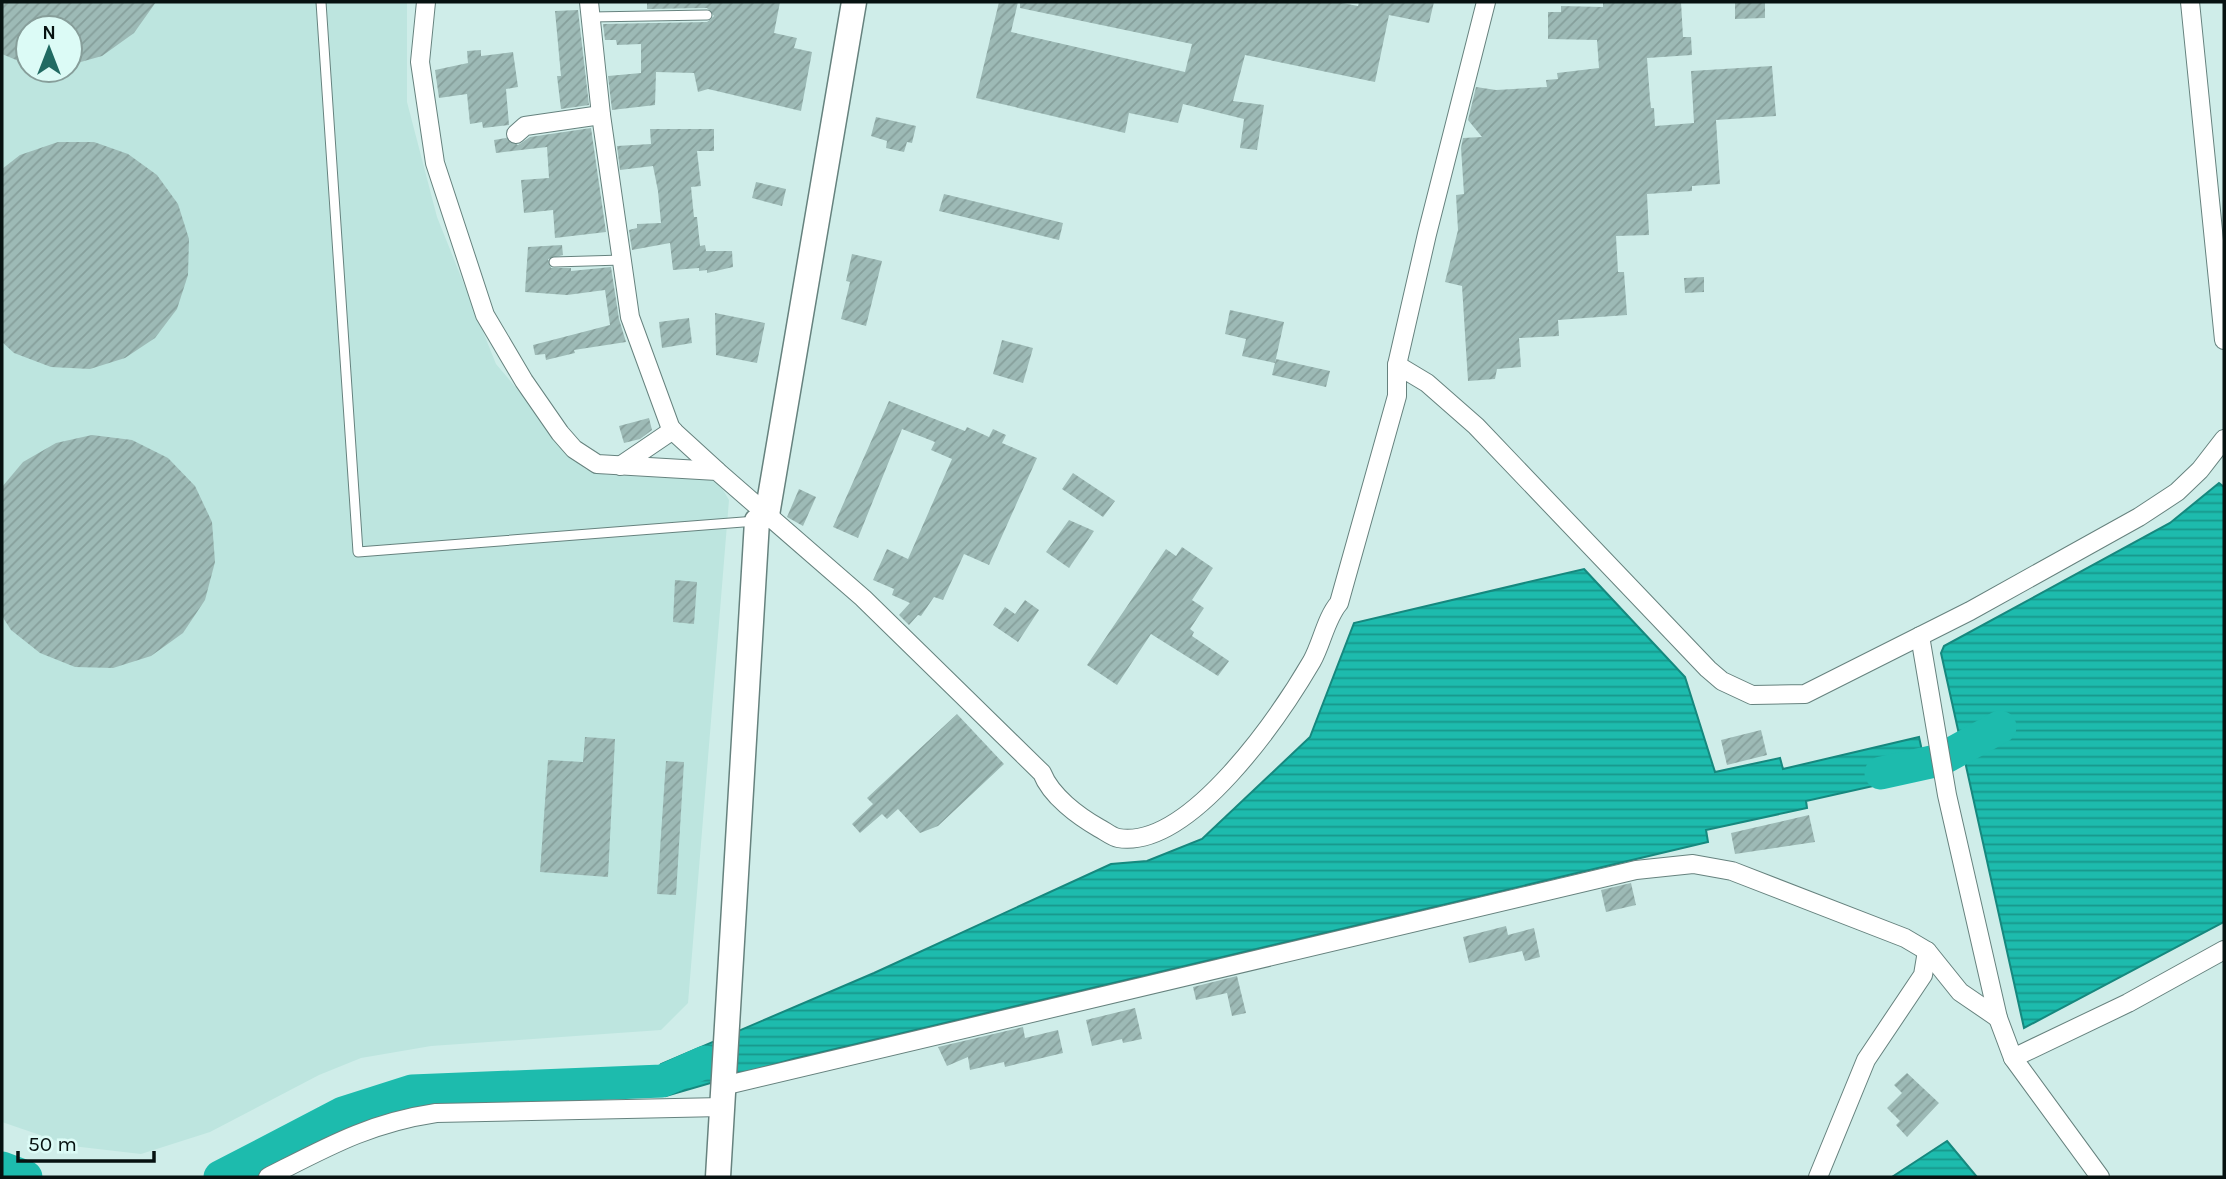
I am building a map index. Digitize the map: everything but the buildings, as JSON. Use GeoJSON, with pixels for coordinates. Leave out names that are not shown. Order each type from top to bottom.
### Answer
{"type":"FeatureCollection","features":[{"type":"Feature","properties":{"kind":"street"},"geometry":{"type":"LineString","coordinates":[[426,2],[420,62],[436,163],[485,315],[524,381],[574,449],[597,464],[717,471]]}},
{"type":"Feature","properties":{"kind":"street"},"geometry":{"type":"LineString","coordinates":[[718,1177],[762,518],[854,2]]}},
{"type":"Feature","properties":{"kind":"street"},"geometry":{"type":"LineString","coordinates":[[590,10],[601,115],[630,317],[673,430],[762,518],[863,598],[1024,755],[1063,801],[1086,820],[1117,838],[1149,834],[1171,826],[1242,761],[1268,730],[1314,656],[1339,603],[1397,396],[1397,365],[1486,2]]}},
{"type":"Feature","properties":{"kind":"street"},"geometry":{"type":"LineString","coordinates":[[2190,2],[2224,340]]}},
{"type":"Feature","properties":{"kind":"street"},"geometry":{"type":"LineString","coordinates":[[516,134],[525,126],[601,115]]}},
{"type":"Feature","properties":{"kind":"street"},"geometry":{"type":"LineString","coordinates":[[1397,365],[1427,383],[1476,426],[1708,669],[1738,690],[1752,695],[1805,694],[1920,636],[2139,517],[2193,477],[2224,439]]}},
{"type":"Feature","properties":{"kind":"street"},"geometry":{"type":"LineString","coordinates":[[620,467],[673,430]]}},
{"type":"Feature","properties":{"kind":"street"},"geometry":{"type":"LineString","coordinates":[[1920,636],[1947,795],[1998,1018],[2013,1058],[2100,1177]]}},
{"type":"Feature","properties":{"kind":"street"},"geometry":{"type":"LineString","coordinates":[[268,1177],[352,1134],[398,1119],[723,1091],[1636,870],[1674,865],[1693,864],[1732,870],[1905,938],[1927,951],[1961,992],[1998,1018]]}},
{"type":"Feature","properties":{"kind":"street"},"geometry":{"type":"LineString","coordinates":[[2013,1058],[2128,1003],[2224,950]]}},
{"type":"Feature","properties":{"kind":"street"},"geometry":{"type":"LineString","coordinates":[[1818,1177],[1866,1060],[1923,975],[1927,951]]}},
{"type":"Feature","properties":{"kind":"lane"},"geometry":{"type":"LineString","coordinates":[[321,2],[358,552],[762,518]]}},
{"type":"Feature","properties":{"kind":"lane"},"geometry":{"type":"LineString","coordinates":[[590,10],[707,15]]}},
{"type":"Feature","properties":{"kind":"lane"},"geometry":{"type":"LineString","coordinates":[[555,262],[622,260]]}},
{"type":"Feature","properties":{"kind":"shaded area"},"geometry":{"type":"Polygon","coordinates":[[[2,2],[407,2],[407,102],[437,217],[496,364],[585,469],[607,475],[717,480],[729,500],[688,1003],[661,1030],[431,1046],[361,1058],[319,1075],[210,1132],[141,1154],[72,1146],[2,1122],[2,2]]]}},
{"type":"Feature","properties":{"kind":"shaded area"},"geometry":{"type":"Polygon","coordinates":[[[2219,483],[2224,487],[2224,922],[2024,1028],[1941,653],[1944,646],[2170,523],[2219,483]]]}},
{"type":"Feature","properties":{"kind":"shaded area"},"geometry":{"type":"Polygon","coordinates":[[[1584,569],[1685,677],[1715,772],[1780,758],[1783,769],[1919,737],[1927,774],[1806,801],[1807,808],[1706,830],[1708,842],[793,1059],[666,1096],[661,1064],[874,973],[1111,864],[1147,861],[1202,839],[1310,737],[1354,623],[1584,569]]]}},
{"type":"Feature","properties":{"kind":"shaded area"},"geometry":{"type":"Polygon","coordinates":[[[1947,1141],[1977,1177],[1892,1177],[1947,1141]]]}},
{"type":"Feature","properties":{"kind":"waterway"},"geometry":{"type":"LineString","coordinates":[[1881,773],[1940,760],[2000,727]]}},
{"type":"Feature","properties":{"kind":"waterway"},"geometry":{"type":"LineString","coordinates":[[220,1177],[343,1113],[412,1091],[662,1081],[705,1062]]}},
{"type":"Feature","properties":{"kind":"waterway"},"geometry":{"type":"LineString","coordinates":[[2,1168],[26,1177]]}}]}
